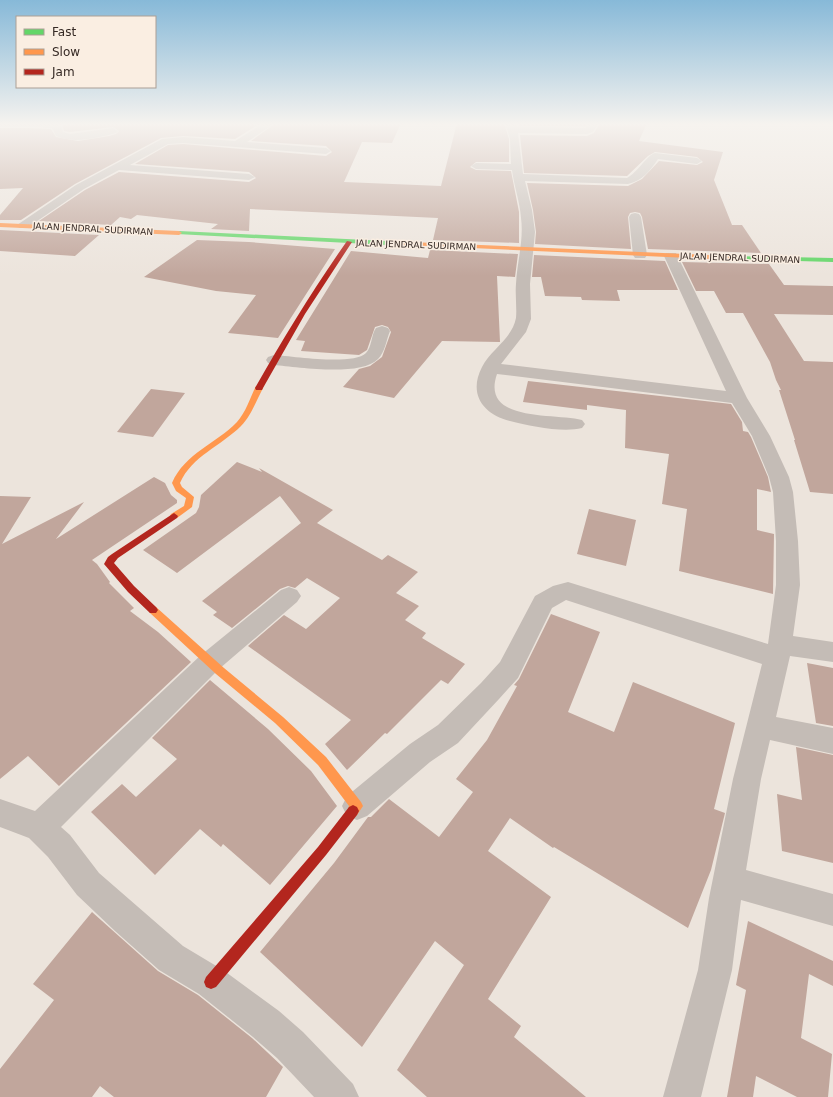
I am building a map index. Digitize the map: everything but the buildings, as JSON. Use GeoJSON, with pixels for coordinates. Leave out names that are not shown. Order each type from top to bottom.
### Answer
{"type":"FeatureCollection","features":[{"type":"Feature","properties":{"kind":"street"},"geometry":{"type":"LineString","coordinates":[[23,225],[52,205],[106,174]]}},
{"type":"Feature","properties":{"kind":"street"},"geometry":{"type":"LineString","coordinates":[[212,174],[249,177]]}},
{"type":"Feature","properties":{"kind":"street"},"geometry":{"type":"LineString","coordinates":[[518,174],[528,223],[528,250],[523,284],[524,315],[514,340],[498,356],[490,368],[486,384],[487,398],[496,409],[516,416],[576,424]]}},
{"type":"Feature","properties":{"kind":"street"},"geometry":{"type":"LineString","coordinates":[[545,174],[628,181],[634,179],[639,174]]}},
{"type":"Feature","properties":{"kind":"street"},"geometry":{"type":"LineString","coordinates":[[635,218],[640,255]]}},
{"type":"Feature","properties":{"kind":"street","name":"JALAN JENDRAL SUDIRMAN"},"geometry":{"type":"LineString","coordinates":[[0,225],[640,255],[833,260]]}},
{"type":"Feature","properties":{"kind":"street"},"geometry":{"type":"LineString","coordinates":[[349,242],[333,264],[274,360],[241,422],[226,436],[184,467],[178,476],[176,484],[190,497],[188,507],[115,556],[111,559],[109,564],[131,589],[210,662],[279,720],[322,761],[357,806]]}},
{"type":"Feature","properties":{"kind":"street"},"geometry":{"type":"LineString","coordinates":[[671,256],[738,398],[761,436],[779,477],[783,492],[787,541],[788,585],[778,651],[747,779],[725,898],[720,942],[712,983],[682,1097]]}},
{"type":"Feature","properties":{"kind":"street"},"geometry":{"type":"LineString","coordinates":[[274,360],[338,364],[363,362],[373,354],[382,331]]}},
{"type":"Feature","properties":{"kind":"street"},"geometry":{"type":"LineString","coordinates":[[490,368],[738,398]]}},
{"type":"Feature","properties":{"kind":"street"},"geometry":{"type":"LineString","coordinates":[[211,982],[322,851],[357,806],[420,753],[448,734],[509,670],[543,602],[561,592],[568,590],[778,651],[833,652]]}},
{"type":"Feature","properties":{"kind":"street"},"geometry":{"type":"LineString","coordinates":[[39,828],[210,662],[288,596]]}},
{"type":"Feature","properties":{"kind":"street"},"geometry":{"type":"LineString","coordinates":[[760,726],[833,741]]}},
{"type":"Feature","properties":{"kind":"street"},"geometry":{"type":"LineString","coordinates":[[0,813],[39,828],[58,846],[88,884],[127,919],[171,958],[211,982],[266,1024],[290,1045],[340,1097]]}},
{"type":"Feature","properties":{"kind":"street"},"geometry":{"type":"LineString","coordinates":[[729,881],[833,910]]}},
{"type":"Feature","properties":{"kind":"traffic: fast"},"geometry":{"type":"LineString","coordinates":[[179,233],[387,243]]}},
{"type":"Feature","properties":{"kind":"traffic: fast"},"geometry":{"type":"LineString","coordinates":[[732,258],[833,260]]}},
{"type":"Feature","properties":{"kind":"traffic: slow"},"geometry":{"type":"LineString","coordinates":[[0,225],[179,233]]}},
{"type":"Feature","properties":{"kind":"traffic: slow"},"geometry":{"type":"LineString","coordinates":[[387,243],[732,258]]}},
{"type":"Feature","properties":{"kind":"traffic: slow"},"geometry":{"type":"LineString","coordinates":[[174,516],[188,507],[190,497],[179,489],[176,483],[180,474],[186,465],[240,423],[248,411],[259,388]]}},
{"type":"Feature","properties":{"kind":"traffic: slow"},"geometry":{"type":"LineString","coordinates":[[153,610],[220,671],[279,720],[322,761],[357,806],[353,811]]}},
{"type":"Feature","properties":{"kind":"traffic: jam"},"geometry":{"type":"LineString","coordinates":[[259,388],[302,314],[349,242]]}},
{"type":"Feature","properties":{"kind":"traffic: jam"},"geometry":{"type":"LineString","coordinates":[[153,610],[131,589],[109,564],[111,559],[115,556],[174,516]]}},
{"type":"Feature","properties":{"kind":"traffic: jam"},"geometry":{"type":"LineString","coordinates":[[211,982],[322,851],[353,811]]}}]}
